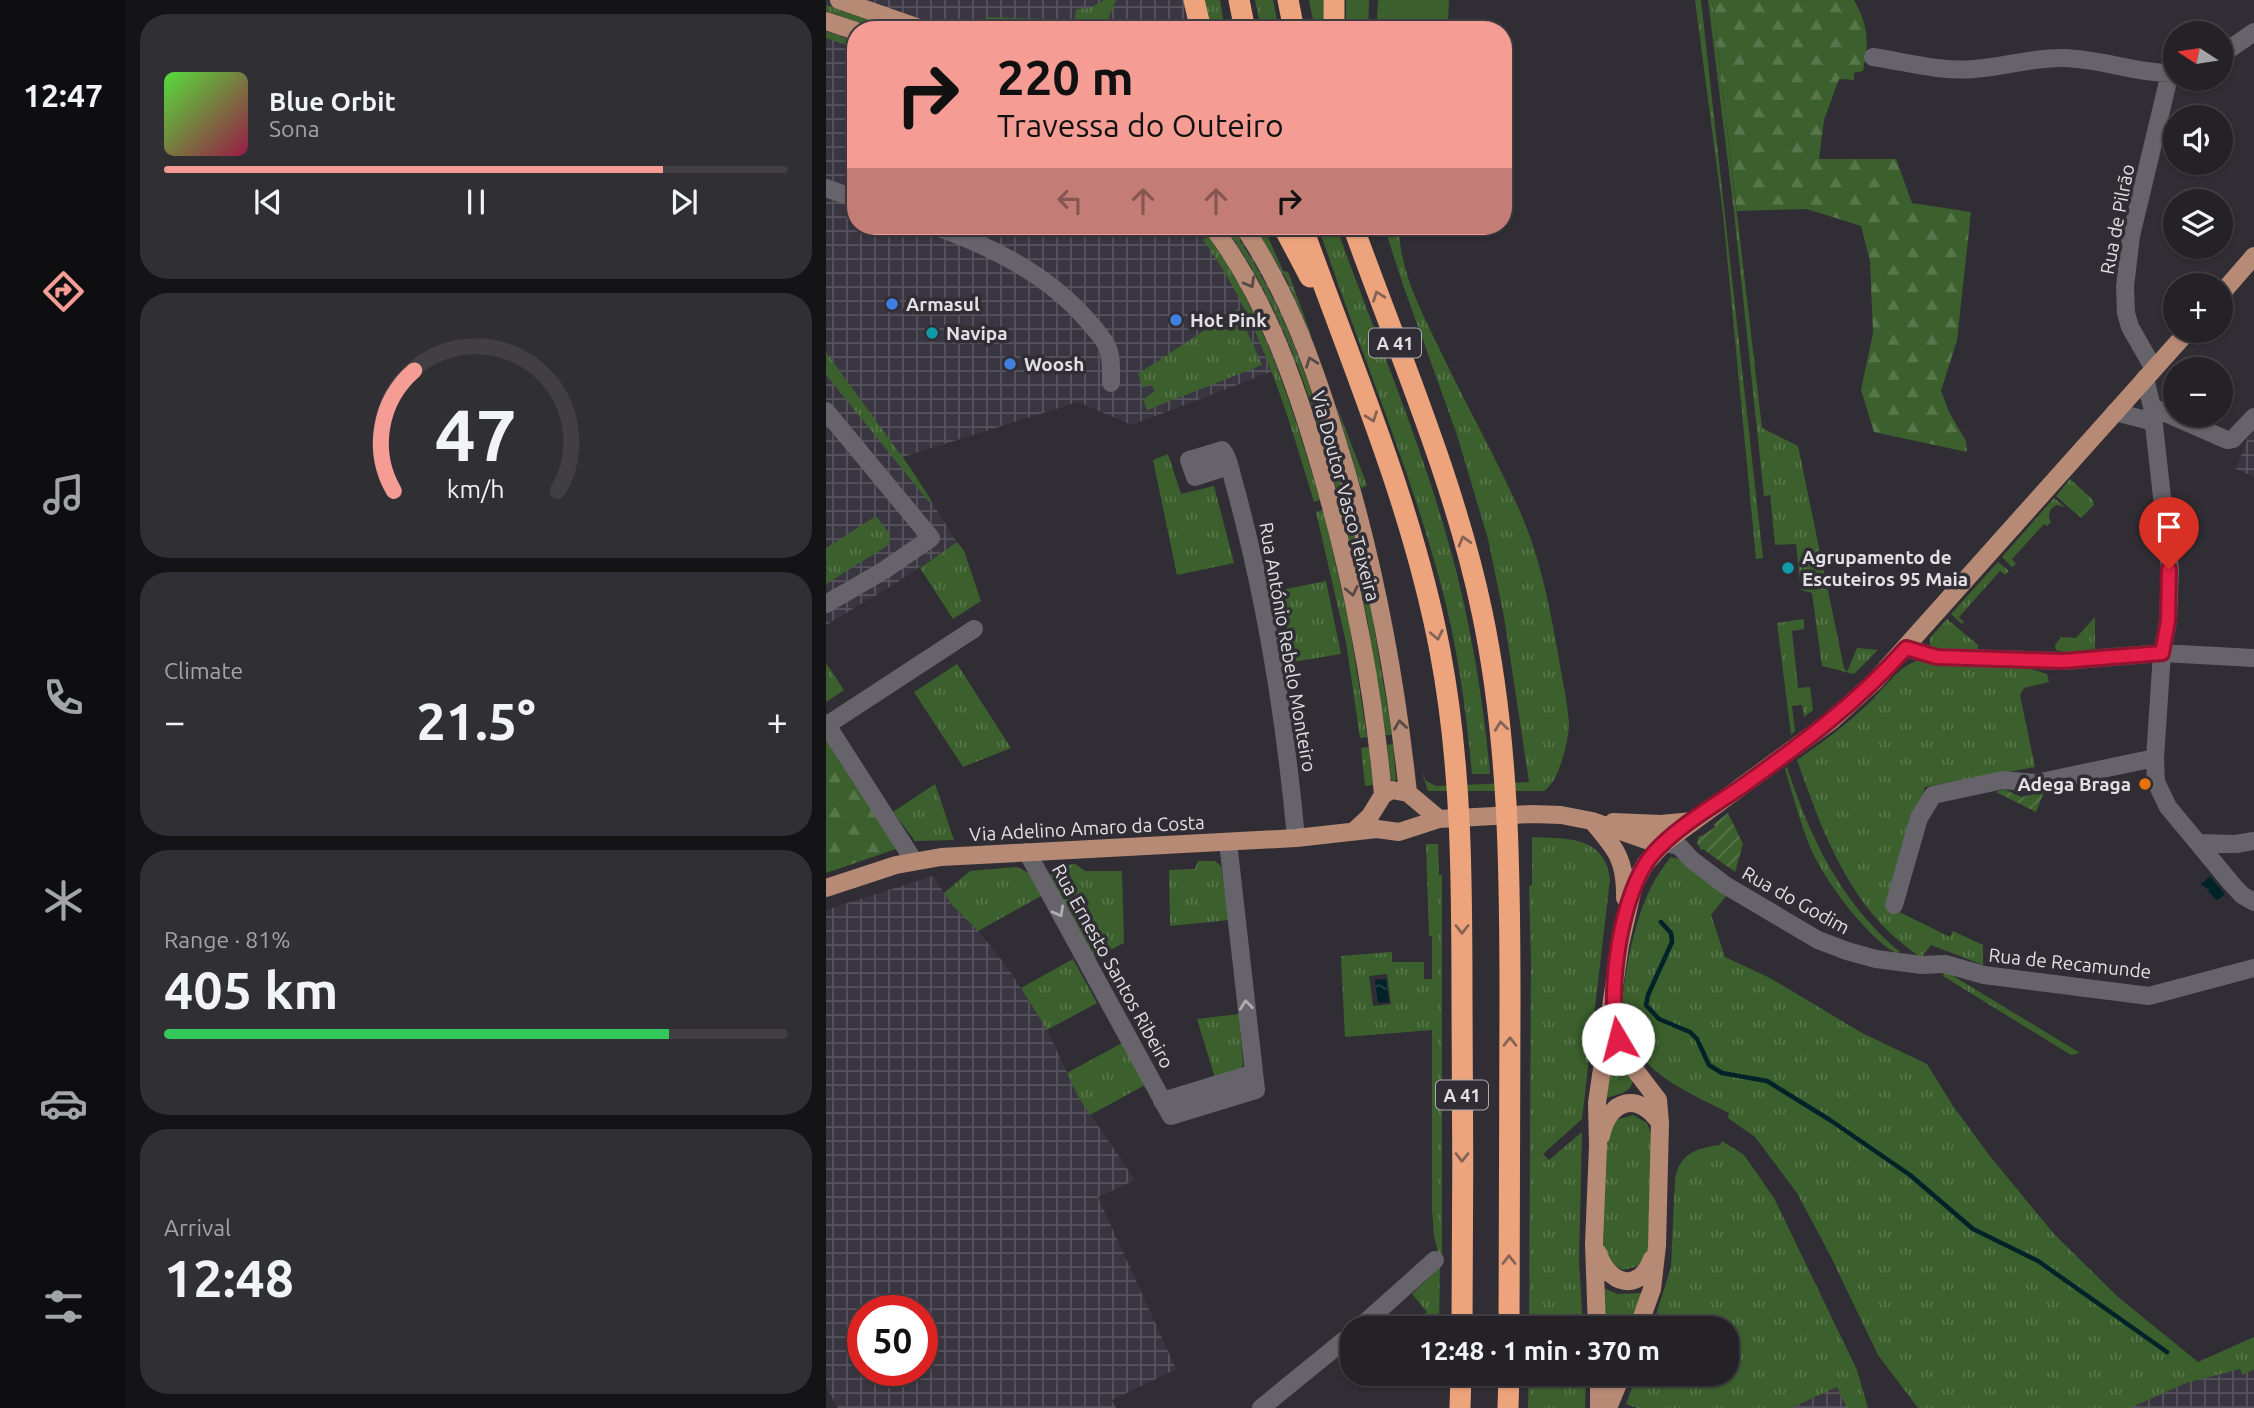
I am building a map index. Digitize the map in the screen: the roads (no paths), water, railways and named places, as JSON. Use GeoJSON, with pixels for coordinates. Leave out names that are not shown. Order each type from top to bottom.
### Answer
{"type":"FeatureCollection","features":[{"type":"Feature","properties":{"kind":"highway"},"geometry":{"type":"LineString","coordinates":[[1194,0],[1199,21]]}},
{"type":"Feature","properties":{"kind":"highway"},"geometry":{"type":"LineString","coordinates":[[1239,0],[1243,21]]}},
{"type":"Feature","properties":{"kind":"highway"},"geometry":{"type":"LineString","coordinates":[[1288,0],[1292,21]]}},
{"type":"Feature","properties":{"kind":"highway"},"geometry":{"type":"LineString","coordinates":[[1334,0],[1334,21]]}},
{"type":"Feature","properties":{"kind":"highway"},"geometry":{"type":"LineString","coordinates":[[1288,235],[1340,330]]}},
{"type":"Feature","properties":{"kind":"highway","name":"A 41"},"geometry":{"type":"LineString","coordinates":[[1305,235],[1388,460],[1416,548],[1440,652],[1457,775],[1461,861],[1462,1316]]}},
{"type":"Feature","properties":{"kind":"highway","name":"A 41"},"geometry":{"type":"LineString","coordinates":[[1357,235],[1448,488],[1482,611],[1494,679],[1505,773],[1510,859],[1509,1316]]}},
{"type":"Feature","properties":{"kind":"highway"},"geometry":{"type":"LineString","coordinates":[[1460,1408],[1461,1386]]}},
{"type":"Feature","properties":{"kind":"highway"},"geometry":{"type":"LineString","coordinates":[[1508,1408],[1509,1386]]}},
{"type":"Feature","properties":{"kind":"main road"},"geometry":{"type":"LineString","coordinates":[[839,0],[899,21]]}},
{"type":"Feature","properties":{"kind":"main road"},"geometry":{"type":"LineString","coordinates":[[826,21],[847,29]]}},
{"type":"Feature","properties":{"kind":"main road","name":"Via Doutor Vasco Teixeira"},"geometry":{"type":"LineString","coordinates":[[1218,235],[1245,274],[1271,325],[1314,446],[1336,524],[1359,626],[1371,699],[1380,802]]}},
{"type":"Feature","properties":{"kind":"main road","name":"Via Doutor Vasco Teixeira"},"geometry":{"type":"LineString","coordinates":[[1248,235],[1274,276],[1300,332],[1328,410],[1354,496],[1386,635],[1411,796]]}},
{"type":"Feature","properties":{"kind":"main road"},"geometry":{"type":"LineString","coordinates":[[2233,280],[2254,256]]}},
{"type":"Feature","properties":{"kind":"main road"},"geometry":{"type":"LineString","coordinates":[[1597,1316],[1594,1244],[1597,1103],[1624,923],[1634,884],[1646,863],[1664,843],[1831,721],[1868,688],[2177,343]]}},
{"type":"Feature","properties":{"kind":"main road"},"geometry":{"type":"LineString","coordinates":[[1354,831],[1392,790],[1411,796],[1439,818]]}},
{"type":"Feature","properties":{"kind":"main road"},"geometry":{"type":"LineString","coordinates":[[1411,796],[1418,814],[1412,826]]}},
{"type":"Feature","properties":{"kind":"main road"},"geometry":{"type":"LineString","coordinates":[[1380,802],[1378,820],[1386,829]]}},
{"type":"Feature","properties":{"kind":"main road","name":"Via Adelino Amaro da Costa"},"geometry":{"type":"LineString","coordinates":[[826,888],[874,871],[941,857],[1296,838],[1386,829],[1399,832],[1439,818],[1561,815],[1592,821],[1646,840],[1664,843]]}},
{"type":"Feature","properties":{"kind":"main road"},"geometry":{"type":"LineString","coordinates":[[1592,821],[1613,846],[1623,864],[1624,923]]}},
{"type":"Feature","properties":{"kind":"main road","name":"Via Adelino Amaro da Costa"},"geometry":{"type":"LineString","coordinates":[[1592,821],[1661,824],[1693,821]]}},
{"type":"Feature","properties":{"kind":"main road"},"geometry":{"type":"LineString","coordinates":[[1613,998],[1614,1024],[1623,1054],[1658,1100],[1660,1123],[1657,1246],[1652,1289],[1642,1316]]}},
{"type":"Feature","properties":{"kind":"main road"},"geometry":{"type":"LineString","coordinates":[[1598,1146],[1607,1116],[1625,1104],[1637,1103],[1654,1113],[1660,1123]]}},
{"type":"Feature","properties":{"kind":"main road"},"geometry":{"type":"LineString","coordinates":[[1594,1244],[1602,1267],[1610,1276],[1620,1280],[1632,1280],[1648,1271],[1657,1246]]}},
{"type":"Feature","properties":{"kind":"main road"},"geometry":{"type":"LineString","coordinates":[[1599,1386],[1599,1408]]}},
{"type":"Feature","properties":{"kind":"main road"},"geometry":{"type":"LineString","coordinates":[[1608,1408],[1617,1386]]}},
{"type":"Feature","properties":{"kind":"street"},"geometry":{"type":"LineString","coordinates":[[2233,47],[2254,32]]}},
{"type":"Feature","properties":{"kind":"street"},"geometry":{"type":"LineString","coordinates":[[1873,57],[1971,70],[2060,58],[2080,59],[2163,72]]}},
{"type":"Feature","properties":{"kind":"street","name":"Rua de Pilrão"},"geometry":{"type":"LineString","coordinates":[[2168,91],[2131,236],[2125,287],[2126,313],[2130,327],[2150,373],[2169,569],[2168,621],[2162,653],[2155,758],[2156,782],[2168,807],[2231,883],[2242,895],[2254,902]]}},
{"type":"Feature","properties":{"kind":"street"},"geometry":{"type":"LineString","coordinates":[[826,188],[847,196]]}},
{"type":"Feature","properties":{"kind":"street"},"geometry":{"type":"LineString","coordinates":[[958,235],[1005,257],[1041,278],[1070,301],[1107,346],[1111,383]]}},
{"type":"Feature","properties":{"kind":"street"},"geometry":{"type":"LineString","coordinates":[[826,411],[931,538],[875,576],[826,604]]}},
{"type":"Feature","properties":{"kind":"street"},"geometry":{"type":"LineString","coordinates":[[2115,412],[2153,415],[2227,440],[2233,439],[2254,417]]}},
{"type":"Feature","properties":{"kind":"street","name":"Rua António Rebelo Monteiro"},"geometry":{"type":"LineString","coordinates":[[1229,466],[1261,592],[1284,730],[1296,838]]}},
{"type":"Feature","properties":{"kind":"street"},"geometry":{"type":"LineString","coordinates":[[914,861],[827,725],[974,629]]}},
{"type":"Feature","properties":{"kind":"street"},"geometry":{"type":"LineString","coordinates":[[1906,648],[1937,657],[2063,661],[2162,653],[2254,658]]}},
{"type":"Feature","properties":{"kind":"street"},"geometry":{"type":"LineString","coordinates":[[1894,905],[1919,818],[1933,795],[2003,780],[2036,783],[2155,758]]}},
{"type":"Feature","properties":{"kind":"street"},"geometry":{"type":"LineString","coordinates":[[2198,843],[2236,844],[2254,841]]}},
{"type":"Feature","properties":{"kind":"street","name":"Rua Ernesto Santos Ribeiro"},"geometry":{"type":"LineString","coordinates":[[1027,852],[1162,1101],[1254,1073],[1228,842]]}},
{"type":"Feature","properties":{"kind":"street","name":"Rua do Godim"},"geometry":{"type":"LineString","coordinates":[[1664,843],[1679,845],[1694,861],[1725,885],[1818,940],[1876,959],[1922,965]]}},
{"type":"Feature","properties":{"kind":"street","name":"Rua de Recamunde"},"geometry":{"type":"LineString","coordinates":[[1922,965],[1945,964],[1984,975],[2149,996],[2254,968]]}},
{"type":"Feature","properties":{"kind":"street"},"geometry":{"type":"LineString","coordinates":[[1373,1316],[1436,1260]]}},
{"type":"Feature","properties":{"kind":"street"},"geometry":{"type":"LineString","coordinates":[[1261,1408],[1340,1344]]}},
{"type":"Feature","properties":{"kind":"water"},"geometry":{"type":"Polygon","coordinates":[[[2210,876],[2225,894],[2217,901],[2200,885],[2210,876]]]}},
{"type":"Feature","properties":{"kind":"water"},"geometry":{"type":"Polygon","coordinates":[[[1386,979],[1389,1002],[1378,1003],[1375,980],[1386,979]]]}},
{"type":"Feature","properties":{"kind":"waterway"},"geometry":{"type":"LineString","coordinates":[[1661,922],[1671,933],[1672,942],[1646,1005],[1659,1019],[1690,1032],[1697,1039],[1709,1065],[1722,1073],[1767,1081],[1830,1120],[1910,1175],[1973,1229],[2038,1261],[2167,1352]]}},
{"type":"Feature","properties":{"kind":"place","name":"Armasul"},"geometry":{"type":"Point","coordinates":[892,304]}},
{"type":"Feature","properties":{"kind":"place","name":"Hot Pink"},"geometry":{"type":"Point","coordinates":[1176,320]}},
{"type":"Feature","properties":{"kind":"place","name":"Navipa"},"geometry":{"type":"Point","coordinates":[932,333]}},
{"type":"Feature","properties":{"kind":"place","name":"Woosh"},"geometry":{"type":"Point","coordinates":[1010,364]}},
{"type":"Feature","properties":{"kind":"place","name":"Agrupamento de Escuteiros 95 Maia"},"geometry":{"type":"Point","coordinates":[1788,568]}},
{"type":"Feature","properties":{"kind":"place","name":"Adega Braga"},"geometry":{"type":"Point","coordinates":[2145,784]}}]}
